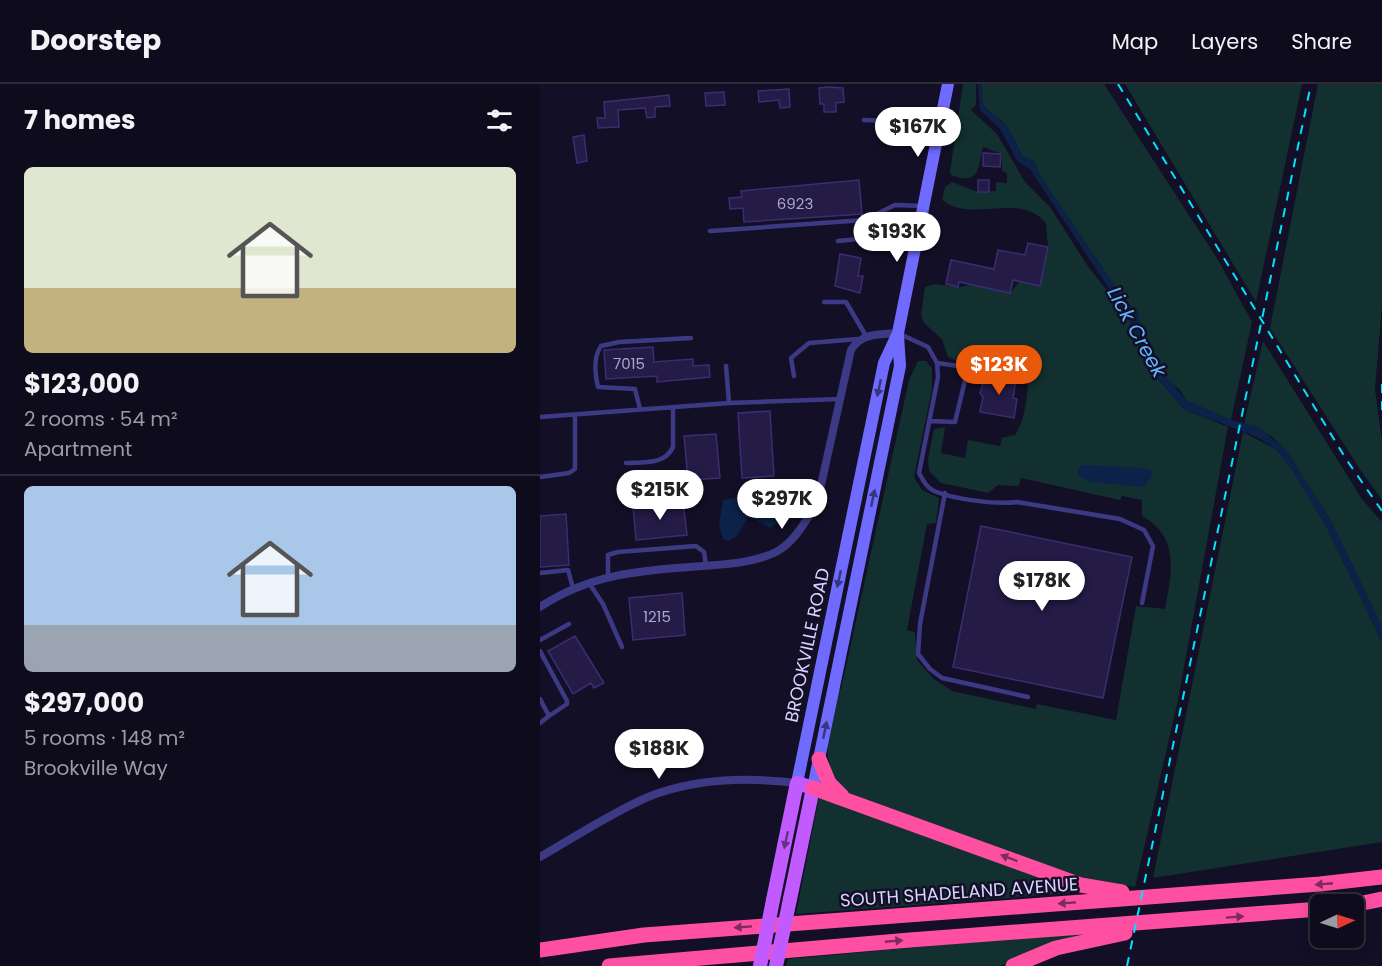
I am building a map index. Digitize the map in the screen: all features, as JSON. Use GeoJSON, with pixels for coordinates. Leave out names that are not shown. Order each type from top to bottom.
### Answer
{"type":"FeatureCollection","features":[{"type":"Feature","properties":{"kind":"highway"},"geometry":{"type":"LineString","coordinates":[[819,759],[829,783],[847,799]]}},
{"type":"Feature","properties":{"kind":"highway"},"geometry":{"type":"LineString","coordinates":[[813,788],[1082,885],[1119,892],[1188,894]]}},
{"type":"Feature","properties":{"kind":"highway","name":"SOUTH SHADELAND AVENUE"},"geometry":{"type":"LineString","coordinates":[[540,950],[644,935],[1382,877]]}},
{"type":"Feature","properties":{"kind":"highway"},"geometry":{"type":"LineString","coordinates":[[1364,903],[1382,899]]}},
{"type":"Feature","properties":{"kind":"highway"},"geometry":{"type":"LineString","coordinates":[[609,966],[910,940],[1310,910]]}},
{"type":"Feature","properties":{"kind":"highway"},"geometry":{"type":"LineString","coordinates":[[1013,966],[1036,955],[1076,942],[1199,920]]}},
{"type":"Feature","properties":{"kind":"main road","name":"BROOKVILLE ROAD"},"geometry":{"type":"LineString","coordinates":[[760,966],[885,363],[898,333],[948,84]]}},
{"type":"Feature","properties":{"kind":"main road","name":"BROOKVILLE ROAD"},"geometry":{"type":"LineString","coordinates":[[776,966],[900,366],[898,333]]}},
{"type":"Feature","properties":{"kind":"main road"},"geometry":{"type":"LineString","coordinates":[[798,783],[813,788]]}},
{"type":"Feature","properties":{"kind":"street"},"geometry":{"type":"LineString","coordinates":[[540,607],[573,588],[608,575],[738,563],[777,551],[805,523],[816,503],[850,353],[862,338],[898,333]]}},
{"type":"Feature","properties":{"kind":"street"},"geometry":{"type":"LineString","coordinates":[[540,857],[631,806],[672,789],[728,780],[798,783]]}},
{"type":"Feature","properties":{"kind":"lane"},"geometry":{"type":"LineString","coordinates":[[864,120],[940,123]]}},
{"type":"Feature","properties":{"kind":"lane"},"geometry":{"type":"LineString","coordinates":[[710,231],[864,220],[895,205],[923,206]]}},
{"type":"Feature","properties":{"kind":"lane"},"geometry":{"type":"LineString","coordinates":[[838,241],[880,237],[916,245]]}},
{"type":"Feature","properties":{"kind":"lane"},"geometry":{"type":"LineString","coordinates":[[794,376],[791,358],[809,343],[862,338],[846,302],[824,302]]}},
{"type":"Feature","properties":{"kind":"lane"},"geometry":{"type":"LineString","coordinates":[[898,333],[924,345],[937,363],[938,381],[919,473],[924,483],[933,490],[1004,504],[1017,502],[1120,519],[1144,530],[1153,546],[1142,603]]}},
{"type":"Feature","properties":{"kind":"lane"},"geometry":{"type":"LineString","coordinates":[[640,409],[635,389],[598,387],[596,356],[599,349],[607,344],[619,342],[691,338]]}},
{"type":"Feature","properties":{"kind":"lane"},"geometry":{"type":"LineString","coordinates":[[930,420],[952,424],[957,419],[967,372],[966,367],[937,363]]}},
{"type":"Feature","properties":{"kind":"lane"},"geometry":{"type":"LineString","coordinates":[[726,366],[729,403]]}},
{"type":"Feature","properties":{"kind":"lane"},"geometry":{"type":"LineString","coordinates":[[540,417],[729,403],[840,399]]}},
{"type":"Feature","properties":{"kind":"lane"},"geometry":{"type":"LineString","coordinates":[[626,463],[663,460],[671,452],[673,407]]}},
{"type":"Feature","properties":{"kind":"lane"},"geometry":{"type":"LineString","coordinates":[[540,477],[569,473],[575,469],[575,414]]}},
{"type":"Feature","properties":{"kind":"lane"},"geometry":{"type":"LineString","coordinates":[[945,493],[920,624],[918,654],[930,669],[942,678],[1028,697]]}},
{"type":"Feature","properties":{"kind":"lane"},"geometry":{"type":"LineString","coordinates":[[608,575],[608,555],[618,552],[696,546],[704,552],[706,566]]}},
{"type":"Feature","properties":{"kind":"lane"},"geometry":{"type":"LineString","coordinates":[[540,573],[568,570],[573,588]]}},
{"type":"Feature","properties":{"kind":"lane"},"geometry":{"type":"LineString","coordinates":[[588,581],[603,604],[622,647]]}},
{"type":"Feature","properties":{"kind":"lane"},"geometry":{"type":"LineString","coordinates":[[540,640],[569,624]]}},
{"type":"Feature","properties":{"kind":"lane"},"geometry":{"type":"LineString","coordinates":[[540,651],[567,700],[567,704],[540,723]]}},
{"type":"Feature","properties":{"kind":"lane"},"geometry":{"type":"LineString","coordinates":[[540,699],[549,716]]}},
{"type":"Feature","properties":{"kind":"green space"},"geometry":{"type":"Polygon","coordinates":[[[963,84],[976,84],[976,105],[971,110],[997,134],[1025,182],[1050,207],[1087,265],[1127,316],[1137,338],[1145,348],[1149,368],[1184,409],[1228,427],[1178,700],[1135,887],[1064,874],[849,793],[838,782],[828,758],[829,732],[838,690],[841,689],[909,380],[918,361],[926,361],[932,368],[932,389],[914,477],[922,490],[939,498],[936,523],[927,524],[907,630],[915,632],[917,660],[934,679],[952,691],[1036,709],[1037,704],[1116,720],[1136,606],[1165,609],[1171,569],[1168,545],[1163,534],[1142,516],[1142,500],[1122,496],[1120,500],[1021,478],[1019,486],[998,485],[988,493],[941,483],[929,471],[928,459],[934,429],[945,427],[941,453],[965,458],[968,440],[1000,446],[1002,438],[1015,435],[1023,416],[1028,386],[1024,371],[1019,365],[1006,358],[988,357],[959,361],[948,357],[942,339],[924,323],[921,315],[925,287],[935,284],[958,287],[972,285],[1010,293],[1020,281],[1040,285],[1048,247],[1046,223],[1035,214],[1022,209],[1009,208],[967,209],[954,207],[942,200],[945,187],[952,182],[978,192],[996,191],[996,182],[1007,183],[1007,173],[1002,171],[1002,154],[983,147],[978,168],[973,177],[960,178],[951,175],[963,84]]]}},
{"type":"Feature","properties":{"kind":"green space"},"geometry":{"type":"Polygon","coordinates":[[[982,84],[1104,84],[1218,260],[1252,322],[1231,420],[1187,401],[1180,390],[1164,377],[1154,362],[1153,348],[1143,334],[1137,312],[1121,295],[1040,176],[1034,161],[1022,156],[1008,129],[984,106],[982,84]]]}},
{"type":"Feature","properties":{"kind":"green space"},"geometry":{"type":"Polygon","coordinates":[[[1125,84],[1302,84],[1256,302],[1125,84]]]}},
{"type":"Feature","properties":{"kind":"green space"},"geometry":{"type":"Polygon","coordinates":[[[1318,84],[1382,84],[1382,305],[1375,389],[1382,441],[1382,500],[1270,328],[1318,84]]]}},
{"type":"Feature","properties":{"kind":"green space"},"geometry":{"type":"Polygon","coordinates":[[[1263,341],[1362,499],[1382,522],[1382,627],[1331,521],[1286,450],[1271,436],[1244,424],[1263,341]]]}},
{"type":"Feature","properties":{"kind":"green space"},"geometry":{"type":"Polygon","coordinates":[[[1243,432],[1277,450],[1292,469],[1326,526],[1382,642],[1382,842],[1153,878],[1243,432]]]}},
{"type":"Feature","properties":{"kind":"green space"},"geometry":{"type":"Polygon","coordinates":[[[819,797],[1086,892],[796,914],[819,797]]]}},
{"type":"Feature","properties":{"kind":"green space"},"geometry":{"type":"Polygon","coordinates":[[[1095,931],[1017,958],[1001,966],[786,966],[788,959],[1095,931]]]}},
{"type":"Feature","properties":{"kind":"water","name":"Lick Creek"},"geometry":{"type":"Polygon","coordinates":[[[978,84],[982,84],[984,106],[1008,129],[1022,156],[1034,161],[1040,176],[1121,295],[1137,312],[1143,334],[1153,348],[1154,362],[1187,401],[1231,420],[1257,426],[1286,450],[1331,521],[1382,627],[1382,642],[1326,526],[1292,469],[1277,450],[1257,437],[1184,409],[1149,368],[1145,348],[1137,338],[1127,316],[1030,169],[1018,162],[1000,129],[980,110],[978,84]]]}},
{"type":"Feature","properties":{"kind":"water"},"geometry":{"type":"Polygon","coordinates":[[[1083,465],[1142,468],[1151,470],[1152,476],[1143,487],[1091,482],[1078,476],[1078,469],[1083,465]]]}},
{"type":"Feature","properties":{"kind":"water"},"geometry":{"type":"Polygon","coordinates":[[[770,492],[783,500],[790,513],[770,528],[749,516],[737,536],[728,541],[723,539],[719,524],[723,500],[770,492]]]}},
{"type":"Feature","properties":{"kind":"building"},"geometry":{"type":"Polygon","coordinates":[[[819,88],[843,88],[844,102],[836,103],[836,112],[824,112],[824,104],[820,104],[819,88]]]}},
{"type":"Feature","properties":{"kind":"building"},"geometry":{"type":"Polygon","coordinates":[[[789,89],[790,107],[780,108],[779,100],[759,102],[758,91],[789,89]]]}},
{"type":"Feature","properties":{"kind":"building"},"geometry":{"type":"Polygon","coordinates":[[[724,92],[725,105],[706,106],[705,93],[724,92]]]}},
{"type":"Feature","properties":{"kind":"building"},"geometry":{"type":"Polygon","coordinates":[[[669,95],[670,106],[655,107],[655,117],[647,118],[645,108],[618,110],[619,127],[598,128],[597,118],[605,118],[604,102],[669,95]]]}},
{"type":"Feature","properties":{"kind":"building"},"geometry":{"type":"Polygon","coordinates":[[[584,135],[587,161],[577,163],[573,137],[584,135]]]}},
{"type":"Feature","properties":{"kind":"building"},"geometry":{"type":"Polygon","coordinates":[[[983,153],[1001,154],[1000,167],[983,166],[983,153]]]}},
{"type":"Feature","properties":{"kind":"building"},"geometry":{"type":"Polygon","coordinates":[[[859,180],[862,214],[744,222],[743,208],[730,209],[729,198],[742,197],[741,191],[859,180]]]}},
{"type":"Feature","properties":{"kind":"building"},"geometry":{"type":"Polygon","coordinates":[[[978,180],[989,180],[989,192],[978,192],[978,180]]]}},
{"type":"Feature","properties":{"kind":"building"},"geometry":{"type":"Polygon","coordinates":[[[1028,243],[1048,247],[1040,286],[1013,280],[1010,293],[959,282],[958,287],[946,284],[951,260],[994,269],[998,250],[1025,255],[1028,243]]]}},
{"type":"Feature","properties":{"kind":"building"},"geometry":{"type":"Polygon","coordinates":[[[840,254],[861,258],[858,276],[863,276],[860,293],[835,286],[840,254]]]}},
{"type":"Feature","properties":{"kind":"building"},"geometry":{"type":"Polygon","coordinates":[[[653,347],[654,362],[693,359],[693,366],[709,365],[710,377],[657,382],[657,376],[606,379],[604,350],[653,347]]]}},
{"type":"Feature","properties":{"kind":"building"},"geometry":{"type":"Polygon","coordinates":[[[986,374],[1016,380],[1013,398],[1017,399],[1014,418],[980,412],[983,397],[980,393],[986,374]]]}},
{"type":"Feature","properties":{"kind":"building"},"geometry":{"type":"Polygon","coordinates":[[[770,411],[774,476],[742,478],[738,413],[770,411]]]}},
{"type":"Feature","properties":{"kind":"building"},"geometry":{"type":"Polygon","coordinates":[[[716,434],[720,478],[688,480],[684,436],[716,434]]]}},
{"type":"Feature","properties":{"kind":"building"},"geometry":{"type":"Polygon","coordinates":[[[683,501],[687,535],[636,540],[633,506],[683,501]]]}},
{"type":"Feature","properties":{"kind":"building"},"geometry":{"type":"Polygon","coordinates":[[[566,514],[569,565],[540,567],[540,516],[566,514]]]}},
{"type":"Feature","properties":{"kind":"building"},"geometry":{"type":"Polygon","coordinates":[[[981,526],[1132,557],[1103,698],[953,667],[981,526]]]}},
{"type":"Feature","properties":{"kind":"building"},"geometry":{"type":"Polygon","coordinates":[[[682,593],[685,635],[633,640],[629,598],[682,593]]]}},
{"type":"Feature","properties":{"kind":"building"},"geometry":{"type":"Polygon","coordinates":[[[575,636],[604,683],[594,688],[591,683],[573,694],[548,651],[575,636]]]}},
{"type":"Feature","properties":{"kind":"railway"},"geometry":{"type":"LineString","coordinates":[[1118,84],[1346,459],[1382,511]]}},
{"type":"Feature","properties":{"kind":"railway"},"geometry":{"type":"LineString","coordinates":[[1127,966],[1311,84]]}},
{"type":"Feature","properties":{"kind":"railway"},"geometry":{"type":"LineString","coordinates":[[1382,384],[1382,412]]}}]}
